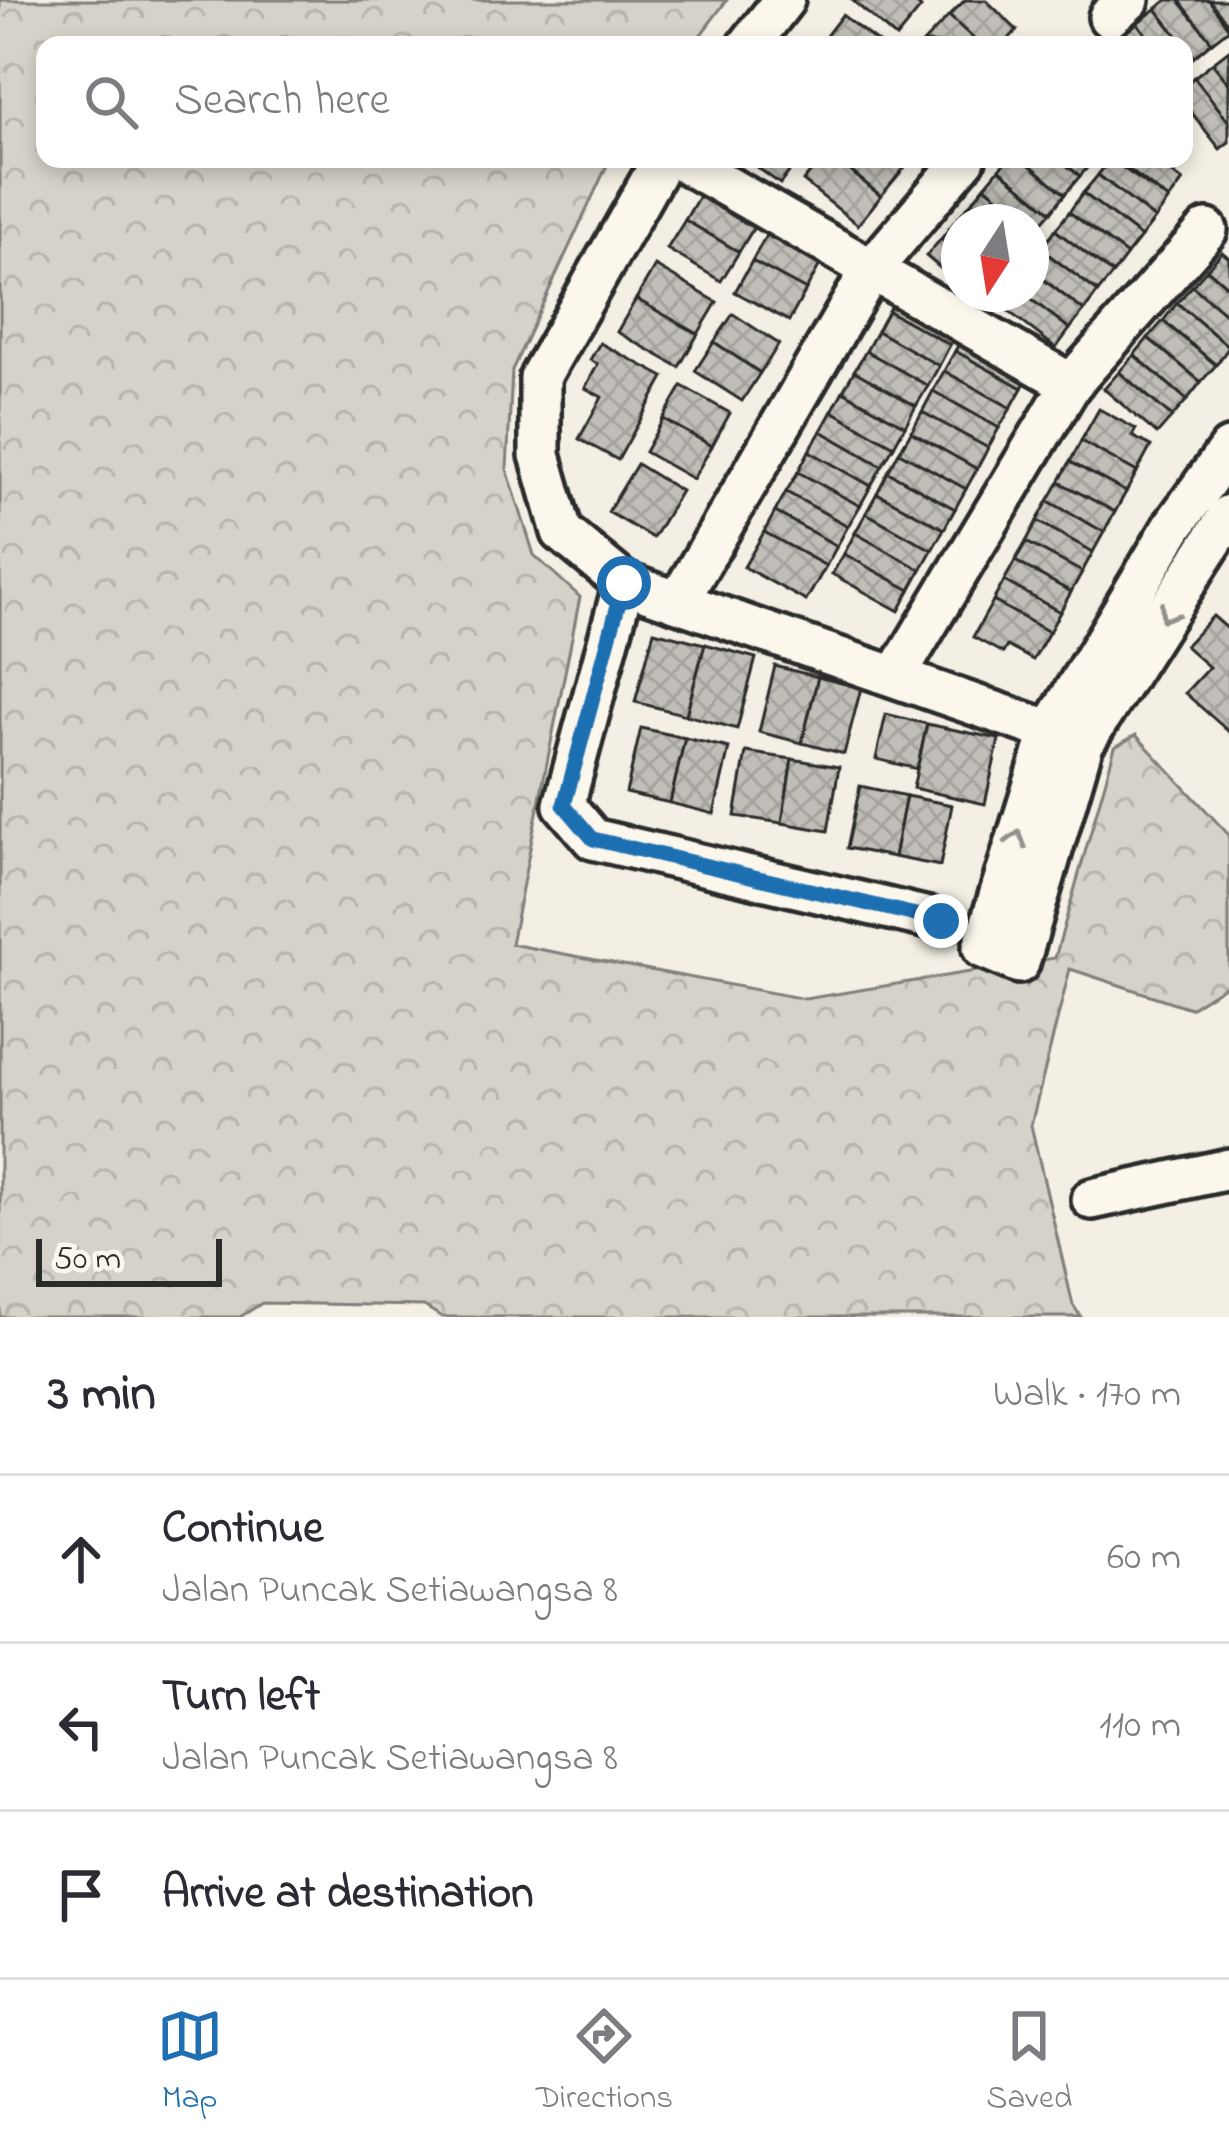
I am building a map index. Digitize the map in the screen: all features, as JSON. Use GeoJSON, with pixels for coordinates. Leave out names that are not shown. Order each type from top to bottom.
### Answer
{"type":"FeatureCollection","features":[{"type":"Feature","properties":{"kind":"street"},"geometry":{"type":"LineString","coordinates":[[756,36],[784,0]]}},
{"type":"Feature","properties":{"kind":"street"},"geometry":{"type":"LineString","coordinates":[[658,168],[540,377],[540,455],[562,532],[624,583],[1067,737]]}},
{"type":"Feature","properties":{"kind":"street"},"geometry":{"type":"LineString","coordinates":[[695,168],[1071,384]]}},
{"type":"Feature","properties":{"kind":"street"},"geometry":{"type":"LineString","coordinates":[[678,602],[871,270],[956,168]]}},
{"type":"Feature","properties":{"kind":"street"},"geometry":{"type":"LineString","coordinates":[[896,676],[1071,384],[1208,230]]}},
{"type":"Feature","properties":{"kind":"street"},"geometry":{"type":"LineString","coordinates":[[1229,449],[1174,525],[1067,737],[982,948],[1019,963],[1067,737],[1229,515]]}},
{"type":"Feature","properties":{"kind":"street"},"geometry":{"type":"LineString","coordinates":[[624,583],[564,805],[593,839],[941,921]]}},
{"type":"Feature","properties":{"kind":"street"},"geometry":{"type":"LineString","coordinates":[[1091,1199],[1229,1169]]}},
{"type":"Feature","properties":{"kind":"green space"},"geometry":{"type":"Polygon","coordinates":[[[0,0],[727,0],[700,36],[36,36],[36,168],[606,168],[512,370],[507,469],[534,555],[580,597],[511,944],[805,999],[1055,958],[1115,747],[1136,735],[1229,835],[1229,983],[1190,1008],[1070,969],[1031,1125],[1073,1305],[1081,1317],[442,1317],[424,1306],[262,1303],[240,1317],[0,1317],[0,0]]]}},
{"type":"Feature","properties":{"kind":"building"},"geometry":{"type":"Polygon","coordinates":[[[852,0],[912,0],[921,8],[894,36],[852,0]]]}},
{"type":"Feature","properties":{"kind":"building"},"geometry":{"type":"Polygon","coordinates":[[[965,0],[986,0],[1017,30],[1011,36],[970,36],[949,16],[965,0]]]}},
{"type":"Feature","properties":{"kind":"building"},"geometry":{"type":"Polygon","coordinates":[[[1167,0],[1179,0],[1212,42],[1194,57],[1193,36],[1177,36],[1156,9],[1167,0]]]}},
{"type":"Feature","properties":{"kind":"building"},"geometry":{"type":"Polygon","coordinates":[[[1179,0],[1209,0],[1229,29],[1212,42],[1179,0]]]}},
{"type":"Feature","properties":{"kind":"building"},"geometry":{"type":"Polygon","coordinates":[[[1209,0],[1229,0],[1229,25],[1209,0]]]}},
{"type":"Feature","properties":{"kind":"building"},"geometry":{"type":"Polygon","coordinates":[[[1156,9],[1177,36],[1147,36],[1137,23],[1156,9]]]}},
{"type":"Feature","properties":{"kind":"building"},"geometry":{"type":"Polygon","coordinates":[[[842,15],[869,36],[826,36],[842,15]]]}},
{"type":"Feature","properties":{"kind":"building"},"geometry":{"type":"Polygon","coordinates":[[[949,16],[970,36],[930,36],[949,16]]]}},
{"type":"Feature","properties":{"kind":"building"},"geometry":{"type":"Polygon","coordinates":[[[1137,23],[1147,36],[1121,36],[1137,23]]]}},
{"type":"Feature","properties":{"kind":"building"},"geometry":{"type":"Polygon","coordinates":[[[1229,50],[1229,84],[1212,63],[1229,50]]]}},
{"type":"Feature","properties":{"kind":"building"},"geometry":{"type":"Polygon","coordinates":[[[1212,63],[1229,84],[1229,122],[1194,77],[1212,63]]]}},
{"type":"Feature","properties":{"kind":"building"},"geometry":{"type":"Polygon","coordinates":[[[1193,78],[1229,122],[1229,142],[1220,149],[1193,114],[1193,78]]]}},
{"type":"Feature","properties":{"kind":"building"},"geometry":{"type":"Polygon","coordinates":[[[758,168],[792,168],[780,184],[758,168]]]}},
{"type":"Feature","properties":{"kind":"building"},"geometry":{"type":"Polygon","coordinates":[[[814,168],[847,168],[881,196],[858,225],[803,181],[814,168]]]}},
{"type":"Feature","properties":{"kind":"building"},"geometry":{"type":"Polygon","coordinates":[[[847,168],[904,168],[881,196],[847,168]]]}},
{"type":"Feature","properties":{"kind":"building"},"geometry":{"type":"Polygon","coordinates":[[[1034,168],[1065,194],[1051,212],[1049,204],[1041,204],[999,169],[1034,168]]]}},
{"type":"Feature","properties":{"kind":"building"},"geometry":{"type":"Polygon","coordinates":[[[1034,168],[1070,168],[1080,176],[1065,194],[1034,168]]]}},
{"type":"Feature","properties":{"kind":"building"},"geometry":{"type":"Polygon","coordinates":[[[1103,168],[1123,168],[1169,200],[1155,219],[1098,175],[1103,168]]]}},
{"type":"Feature","properties":{"kind":"building"},"geometry":{"type":"Polygon","coordinates":[[[1127,168],[1166,168],[1183,181],[1169,200],[1127,168]]]}},
{"type":"Feature","properties":{"kind":"building"},"geometry":{"type":"Polygon","coordinates":[[[999,169],[1041,204],[1006,204],[985,186],[999,169]]]}},
{"type":"Feature","properties":{"kind":"building"},"geometry":{"type":"Polygon","coordinates":[[[1098,175],[1155,219],[1141,237],[1083,193],[1098,175]]]}},
{"type":"Feature","properties":{"kind":"building"},"geometry":{"type":"Polygon","coordinates":[[[985,186],[1006,204],[970,204],[985,186]]]}},
{"type":"Feature","properties":{"kind":"building"},"geometry":{"type":"Polygon","coordinates":[[[702,191],[756,224],[739,252],[685,220],[702,191]]]}},
{"type":"Feature","properties":{"kind":"building"},"geometry":{"type":"Polygon","coordinates":[[[1083,193],[1141,237],[1127,255],[1069,212],[1083,193]]]}},
{"type":"Feature","properties":{"kind":"building"},"geometry":{"type":"Polygon","coordinates":[[[1069,212],[1127,255],[1113,274],[1055,230],[1069,212]]]}},
{"type":"Feature","properties":{"kind":"building"},"geometry":{"type":"Polygon","coordinates":[[[685,220],[739,252],[721,281],[667,249],[685,220]]]}},
{"type":"Feature","properties":{"kind":"building"},"geometry":{"type":"Polygon","coordinates":[[[769,230],[823,259],[806,290],[752,261],[769,230]]]}},
{"type":"Feature","properties":{"kind":"building"},"geometry":{"type":"Polygon","coordinates":[[[1055,230],[1113,274],[1098,292],[1049,255],[1049,238],[1055,230]]]}},
{"type":"Feature","properties":{"kind":"building"},"geometry":{"type":"Polygon","coordinates":[[[941,239],[941,269],[926,256],[941,239]]]}},
{"type":"Feature","properties":{"kind":"building"},"geometry":{"type":"Polygon","coordinates":[[[1222,252],[1229,258],[1229,288],[1207,269],[1222,252]]]}},
{"type":"Feature","properties":{"kind":"building"},"geometry":{"type":"Polygon","coordinates":[[[1049,255],[1098,292],[1084,311],[1049,284],[1049,255]]]}},
{"type":"Feature","properties":{"kind":"building"},"geometry":{"type":"Polygon","coordinates":[[[752,261],[806,290],[789,321],[735,292],[752,261]]]}},
{"type":"Feature","properties":{"kind":"building"},"geometry":{"type":"Polygon","coordinates":[[[655,266],[717,302],[698,334],[636,299],[655,266]]]}},
{"type":"Feature","properties":{"kind":"building"},"geometry":{"type":"Polygon","coordinates":[[[1207,269],[1229,288],[1229,317],[1192,286],[1207,269]]]}},
{"type":"Feature","properties":{"kind":"building"},"geometry":{"type":"Polygon","coordinates":[[[1049,284],[1084,311],[1070,329],[1048,312],[1049,284]]]}},
{"type":"Feature","properties":{"kind":"building"},"geometry":{"type":"Polygon","coordinates":[[[1192,286],[1229,317],[1229,347],[1177,303],[1192,286]]]}},
{"type":"Feature","properties":{"kind":"building"},"geometry":{"type":"Polygon","coordinates":[[[899,291],[961,325],[950,345],[888,311],[899,291]]]}},
{"type":"Feature","properties":{"kind":"building"},"geometry":{"type":"Polygon","coordinates":[[[636,299],[698,334],[679,367],[617,332],[636,299]]]}},
{"type":"Feature","properties":{"kind":"building"},"geometry":{"type":"Polygon","coordinates":[[[1177,303],[1229,347],[1216,365],[1163,321],[1177,303]]]}},
{"type":"Feature","properties":{"kind":"building"},"geometry":{"type":"Polygon","coordinates":[[[888,311],[950,345],[939,366],[877,331],[888,311]]]}},
{"type":"Feature","properties":{"kind":"building"},"geometry":{"type":"Polygon","coordinates":[[[1009,312],[1048,312],[1070,329],[1056,348],[1009,312]]]}},
{"type":"Feature","properties":{"kind":"building"},"geometry":{"type":"Polygon","coordinates":[[[733,314],[779,344],[760,373],[714,342],[733,314]]]}},
{"type":"Feature","properties":{"kind":"building"},"geometry":{"type":"Polygon","coordinates":[[[1163,321],[1216,365],[1201,382],[1148,338],[1163,321]]]}},
{"type":"Feature","properties":{"kind":"building"},"geometry":{"type":"Polygon","coordinates":[[[967,330],[1033,367],[1022,388],[955,351],[967,330]]]}},
{"type":"Feature","properties":{"kind":"building"},"geometry":{"type":"Polygon","coordinates":[[[877,331],[939,366],[928,386],[866,351],[877,331]]]}},
{"type":"Feature","properties":{"kind":"building"},"geometry":{"type":"Polygon","coordinates":[[[1148,338],[1201,382],[1187,400],[1134,355],[1148,338]]]}},
{"type":"Feature","properties":{"kind":"building"},"geometry":{"type":"Polygon","coordinates":[[[714,342],[760,373],[742,401],[695,371],[714,342]]]}},
{"type":"Feature","properties":{"kind":"building"},"geometry":{"type":"Polygon","coordinates":[[[600,343],[664,377],[618,460],[579,439],[602,397],[585,388],[598,364],[590,360],[600,343]]]}},
{"type":"Feature","properties":{"kind":"building"},"geometry":{"type":"Polygon","coordinates":[[[866,351],[928,386],[916,406],[854,371],[866,351]]]}},
{"type":"Feature","properties":{"kind":"building"},"geometry":{"type":"Polygon","coordinates":[[[955,351],[1022,388],[1011,408],[944,371],[955,351]]]}},
{"type":"Feature","properties":{"kind":"building"},"geometry":{"type":"Polygon","coordinates":[[[1134,355],[1187,400],[1172,417],[1119,372],[1134,355]]]}},
{"type":"Feature","properties":{"kind":"building"},"geometry":{"type":"Polygon","coordinates":[[[854,371],[916,406],[905,426],[843,391],[854,371]]]}},
{"type":"Feature","properties":{"kind":"building"},"geometry":{"type":"Polygon","coordinates":[[[944,371],[1011,408],[999,428],[933,391],[944,371]]]}},
{"type":"Feature","properties":{"kind":"building"},"geometry":{"type":"Polygon","coordinates":[[[1119,372],[1172,417],[1157,434],[1104,389],[1119,372]]]}},
{"type":"Feature","properties":{"kind":"building"},"geometry":{"type":"Polygon","coordinates":[[[682,386],[730,413],[712,446],[663,419],[682,386]]]}},
{"type":"Feature","properties":{"kind":"building"},"geometry":{"type":"Polygon","coordinates":[[[843,391],[905,426],[894,446],[832,411],[843,391]]]}},
{"type":"Feature","properties":{"kind":"building"},"geometry":{"type":"Polygon","coordinates":[[[933,391],[999,428],[988,448],[922,412],[933,391]]]}},
{"type":"Feature","properties":{"kind":"building"},"geometry":{"type":"Polygon","coordinates":[[[1099,409],[1136,429],[1132,436],[1151,446],[1137,472],[1081,441],[1099,409]]]}},
{"type":"Feature","properties":{"kind":"building"},"geometry":{"type":"Polygon","coordinates":[[[832,411],[894,446],[882,466],[821,431],[832,411]]]}},
{"type":"Feature","properties":{"kind":"building"},"geometry":{"type":"Polygon","coordinates":[[[922,412],[988,448],[977,469],[911,432],[922,412]]]}},
{"type":"Feature","properties":{"kind":"building"},"geometry":{"type":"Polygon","coordinates":[[[663,419],[712,446],[693,479],[645,452],[663,419]]]}},
{"type":"Feature","properties":{"kind":"building"},"geometry":{"type":"Polygon","coordinates":[[[821,431],[882,466],[871,486],[809,451],[821,431]]]}},
{"type":"Feature","properties":{"kind":"building"},"geometry":{"type":"Polygon","coordinates":[[[911,432],[977,469],[966,489],[899,452],[911,432]]]}},
{"type":"Feature","properties":{"kind":"building"},"geometry":{"type":"Polygon","coordinates":[[[1081,441],[1137,472],[1126,492],[1070,462],[1081,441]]]}},
{"type":"Feature","properties":{"kind":"building"},"geometry":{"type":"Polygon","coordinates":[[[809,451],[871,486],[860,506],[798,472],[809,451]]]}},
{"type":"Feature","properties":{"kind":"building"},"geometry":{"type":"Polygon","coordinates":[[[899,452],[966,489],[955,509],[888,472],[899,452]]]}},
{"type":"Feature","properties":{"kind":"building"},"geometry":{"type":"Polygon","coordinates":[[[1070,462],[1126,492],[1115,512],[1059,482],[1070,462]]]}},
{"type":"Feature","properties":{"kind":"building"},"geometry":{"type":"Polygon","coordinates":[[[637,464],[681,491],[653,538],[608,512],[637,464]]]}},
{"type":"Feature","properties":{"kind":"building"},"geometry":{"type":"Polygon","coordinates":[[[798,472],[860,506],[848,526],[786,492],[798,472]]]}},
{"type":"Feature","properties":{"kind":"building"},"geometry":{"type":"Polygon","coordinates":[[[888,472],[955,509],[944,529],[877,493],[888,472]]]}},
{"type":"Feature","properties":{"kind":"building"},"geometry":{"type":"Polygon","coordinates":[[[1059,482],[1115,512],[1104,532],[1048,501],[1059,482]]]}},
{"type":"Feature","properties":{"kind":"building"},"geometry":{"type":"Polygon","coordinates":[[[786,492],[848,526],[837,546],[775,512],[786,492]]]}},
{"type":"Feature","properties":{"kind":"building"},"geometry":{"type":"Polygon","coordinates":[[[877,493],[944,529],[932,550],[866,513],[877,493]]]}},
{"type":"Feature","properties":{"kind":"building"},"geometry":{"type":"Polygon","coordinates":[[[1048,501],[1104,532],[1093,552],[1037,521],[1048,501]]]}},
{"type":"Feature","properties":{"kind":"building"},"geometry":{"type":"Polygon","coordinates":[[[775,512],[837,546],[826,566],[764,532],[775,512]]]}},
{"type":"Feature","properties":{"kind":"building"},"geometry":{"type":"Polygon","coordinates":[[[866,513],[932,550],[921,570],[855,533],[866,513]]]}},
{"type":"Feature","properties":{"kind":"building"},"geometry":{"type":"Polygon","coordinates":[[[1037,521],[1093,552],[1082,572],[1026,542],[1037,521]]]}},
{"type":"Feature","properties":{"kind":"building"},"geometry":{"type":"Polygon","coordinates":[[[764,532],[826,566],[806,601],[744,567],[764,532]]]}},
{"type":"Feature","properties":{"kind":"building"},"geometry":{"type":"Polygon","coordinates":[[[855,533],[921,570],[910,590],[844,554],[855,533]]]}},
{"type":"Feature","properties":{"kind":"building"},"geometry":{"type":"Polygon","coordinates":[[[1026,542],[1082,572],[1071,592],[1015,561],[1026,542]]]}},
{"type":"Feature","properties":{"kind":"building"},"geometry":{"type":"Polygon","coordinates":[[[844,554],[910,590],[899,611],[832,574],[844,554]]]}},
{"type":"Feature","properties":{"kind":"building"},"geometry":{"type":"Polygon","coordinates":[[[1015,561],[1071,592],[1060,612],[1004,581],[1015,561]]]}},
{"type":"Feature","properties":{"kind":"building"},"geometry":{"type":"Polygon","coordinates":[[[1004,581],[1060,612],[1049,632],[993,601],[1004,581]]]}},
{"type":"Feature","properties":{"kind":"building"},"geometry":{"type":"Polygon","coordinates":[[[993,601],[1049,632],[1033,660],[1007,646],[1003,653],[973,637],[993,601]]]}},
{"type":"Feature","properties":{"kind":"building"},"geometry":{"type":"Polygon","coordinates":[[[1213,616],[1229,630],[1229,732],[1185,693],[1209,667],[1185,646],[1213,616]]]}},
{"type":"Feature","properties":{"kind":"building"},"geometry":{"type":"Polygon","coordinates":[[[654,631],[705,644],[686,715],[635,702],[654,631]]]}},
{"type":"Feature","properties":{"kind":"building"},"geometry":{"type":"Polygon","coordinates":[[[705,644],[756,658],[737,729],[686,715],[705,644]]]}},
{"type":"Feature","properties":{"kind":"building"},"geometry":{"type":"Polygon","coordinates":[[[775,666],[818,677],[802,743],[759,732],[775,666]]]}},
{"type":"Feature","properties":{"kind":"building"},"geometry":{"type":"Polygon","coordinates":[[[818,677],[861,688],[844,754],[802,743],[818,677]]]}},
{"type":"Feature","properties":{"kind":"building"},"geometry":{"type":"Polygon","coordinates":[[[886,714],[927,724],[917,769],[876,759],[886,714]]]}},
{"type":"Feature","properties":{"kind":"building"},"geometry":{"type":"Polygon","coordinates":[[[927,724],[999,739],[985,804],[913,788],[927,724]]]}},
{"type":"Feature","properties":{"kind":"building"},"geometry":{"type":"Polygon","coordinates":[[[641,728],[685,738],[670,803],[626,793],[641,728]]]}},
{"type":"Feature","properties":{"kind":"building"},"geometry":{"type":"Polygon","coordinates":[[[685,738],[729,748],[714,814],[670,803],[685,738]]]}},
{"type":"Feature","properties":{"kind":"building"},"geometry":{"type":"Polygon","coordinates":[[[746,752],[792,759],[782,823],[735,816],[746,752]]]}},
{"type":"Feature","properties":{"kind":"building"},"geometry":{"type":"Polygon","coordinates":[[[792,759],[839,767],[828,831],[782,823],[792,759]]]}},
{"type":"Feature","properties":{"kind":"building"},"geometry":{"type":"Polygon","coordinates":[[[860,786],[906,796],[894,857],[847,848],[860,786]]]}},
{"type":"Feature","properties":{"kind":"building"},"geometry":{"type":"Polygon","coordinates":[[[906,796],[952,805],[940,866],[894,857],[906,796]]]}},
{"type":"Feature","properties":{"kind":"route"},"geometry":{"type":"LineString","coordinates":[[624,583],[564,805],[593,839],[941,921]]}}]}
